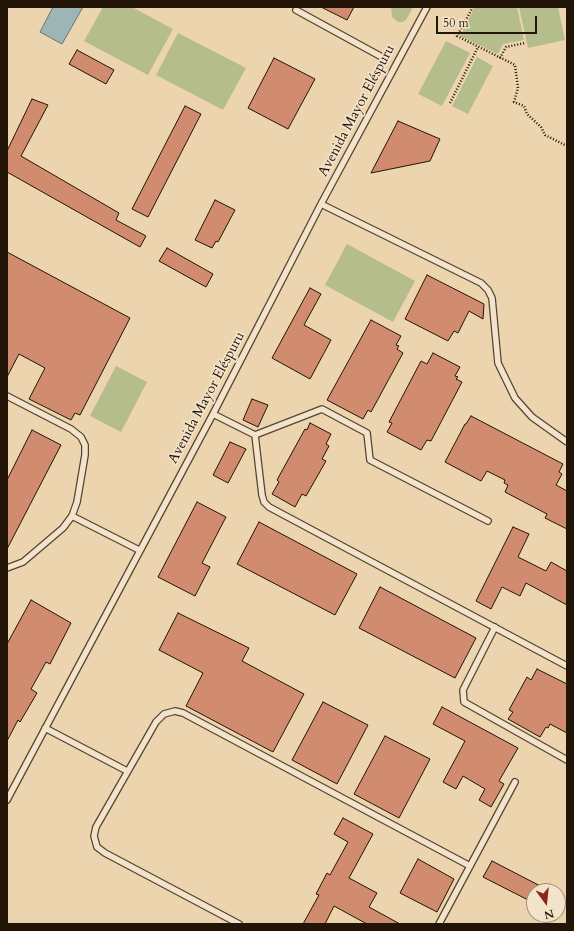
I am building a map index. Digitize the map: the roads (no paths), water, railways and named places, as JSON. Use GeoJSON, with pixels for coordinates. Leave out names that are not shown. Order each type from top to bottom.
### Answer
{"type":"FeatureCollection","features":[{"type":"Feature","properties":{"kind":"lane","name":"Avenida Mayor Eléspuru"},"geometry":{"type":"LineString","coordinates":[[7,800],[139,550],[213,414],[321,204],[427,7]]}},
{"type":"Feature","properties":{"kind":"lane"},"geometry":{"type":"LineString","coordinates":[[296,10],[380,56]]}},
{"type":"Feature","properties":{"kind":"lane"},"geometry":{"type":"LineString","coordinates":[[321,204],[481,283],[488,290],[492,298],[498,363],[515,398],[532,417],[567,442]]}},
{"type":"Feature","properties":{"kind":"lane"},"geometry":{"type":"LineString","coordinates":[[7,396],[72,430],[81,437],[85,445],[85,455],[72,516],[63,528],[24,562],[7,568]]}},
{"type":"Feature","properties":{"kind":"lane"},"geometry":{"type":"LineString","coordinates":[[213,414],[255,434],[322,409],[366,433],[370,460],[488,521]]}},
{"type":"Feature","properties":{"kind":"lane"},"geometry":{"type":"LineString","coordinates":[[255,434],[262,495],[264,502],[269,507],[567,666]]}},
{"type":"Feature","properties":{"kind":"lane"},"geometry":{"type":"LineString","coordinates":[[72,516],[139,550]]}},
{"type":"Feature","properties":{"kind":"lane"},"geometry":{"type":"LineString","coordinates":[[495,627],[463,690],[462,697],[464,702],[567,760]]}},
{"type":"Feature","properties":{"kind":"lane"},"geometry":{"type":"LineString","coordinates":[[239,924],[105,853],[97,846],[94,836],[96,827],[156,722],[164,714],[175,711],[183,713],[470,866]]}},
{"type":"Feature","properties":{"kind":"lane"},"geometry":{"type":"LineString","coordinates":[[45,728],[127,771]]}},
{"type":"Feature","properties":{"kind":"lane"},"geometry":{"type":"LineString","coordinates":[[439,924],[515,782]]}},
{"type":"Feature","properties":{"kind":"water"},"geometry":{"type":"Polygon","coordinates":[[[53,7],[83,7],[62,44],[40,32],[53,7]]]}}]}
